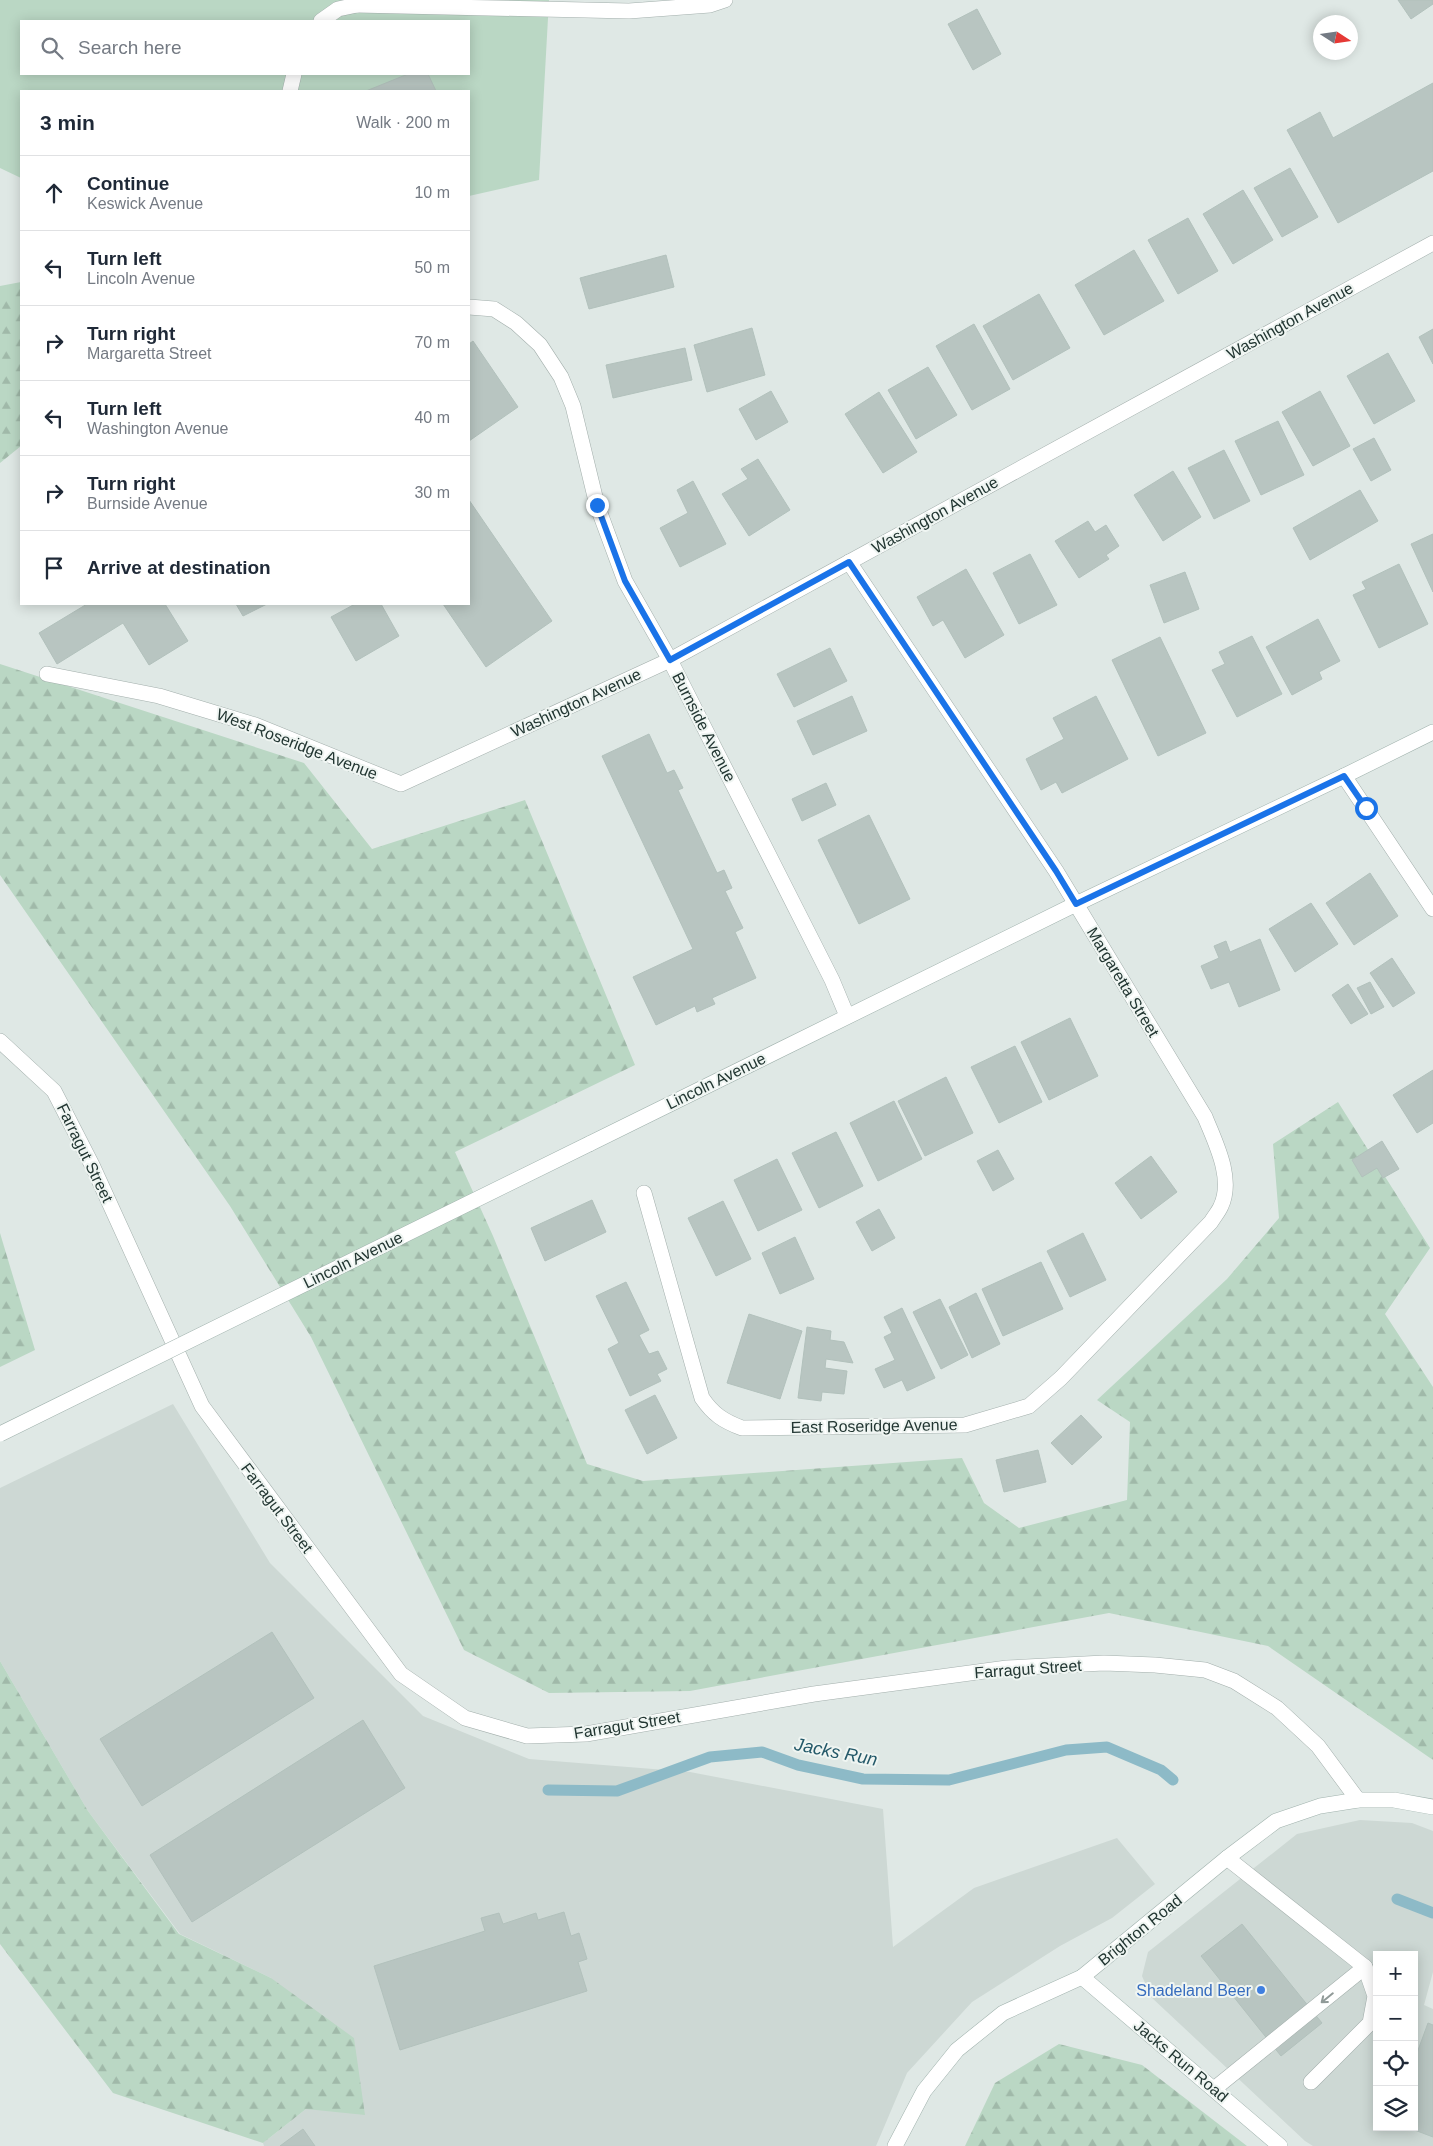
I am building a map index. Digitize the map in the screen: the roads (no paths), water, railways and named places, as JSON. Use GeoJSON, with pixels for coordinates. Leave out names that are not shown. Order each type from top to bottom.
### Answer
{"type":"FeatureCollection","features":[{"type":"Feature","properties":{"kind":"street"},"geometry":{"type":"LineString","coordinates":[[322,20],[338,9],[358,5],[629,11],[710,5],[725,0]]}},
{"type":"Feature","properties":{"kind":"street"},"geometry":{"type":"LineString","coordinates":[[290,90],[294,75]]}},
{"type":"Feature","properties":{"kind":"street","name":"Washington Avenue"},"geometry":{"type":"LineString","coordinates":[[401,784],[670,660],[1433,243]]}},
{"type":"Feature","properties":{"kind":"street","name":"Burnside Avenue"},"geometry":{"type":"LineString","coordinates":[[470,306],[494,309],[516,323],[540,345],[561,377],[573,406],[597,505],[625,581],[670,660],[832,980],[847,1016]]}},
{"type":"Feature","properties":{"kind":"street","name":"Margaretta Street"},"geometry":{"type":"LineString","coordinates":[[849,562],[1056,871],[1205,1116],[1221,1156],[1226,1186]]}},
{"type":"Feature","properties":{"kind":"street","name":"West Roseridge Avenue"},"geometry":{"type":"LineString","coordinates":[[47,674],[160,696],[255,725],[401,784]]}},
{"type":"Feature","properties":{"kind":"street","name":"Lincoln Avenue"},"geometry":{"type":"LineString","coordinates":[[0,1434],[847,1016],[1433,732]]}},
{"type":"Feature","properties":{"kind":"street"},"geometry":{"type":"LineString","coordinates":[[1344,776],[1433,909]]}},
{"type":"Feature","properties":{"kind":"street","name":"Farragut Street"},"geometry":{"type":"LineString","coordinates":[[0,1041],[54,1091],[97,1176],[202,1406],[401,1674],[465,1718],[527,1736],[586,1734],[814,1694],[1007,1668],[1104,1663],[1155,1665],[1205,1670],[1234,1681],[1277,1708],[1318,1746],[1358,1800]]}},
{"type":"Feature","properties":{"kind":"street","name":"East Roseridge Avenue"},"geometry":{"type":"LineString","coordinates":[[644,1193],[702,1398],[713,1413],[728,1423],[742,1428],[768,1428],[965,1425],[1029,1406],[1061,1378],[1211,1222],[1222,1205],[1226,1186]]}},
{"type":"Feature","properties":{"kind":"street","name":"Brighton Road"},"geometry":{"type":"LineString","coordinates":[[896,2146],[924,2091],[957,2050],[1003,2013],[1082,1977],[1227,1858],[1276,1822],[1320,1806],[1358,1800],[1394,1800],[1433,1806]]}},
{"type":"Feature","properties":{"kind":"street"},"geometry":{"type":"LineString","coordinates":[[1227,1858],[1364,1967],[1375,1996],[1370,2023],[1311,2082]]}},
{"type":"Feature","properties":{"kind":"street"},"geometry":{"type":"LineString","coordinates":[[1214,2089],[1364,1967]]}},
{"type":"Feature","properties":{"kind":"street","name":"Jacks Run Road"},"geometry":{"type":"LineString","coordinates":[[1082,1977],[1280,2146]]}},
{"type":"Feature","properties":{"kind":"waterway","name":"Jacks Run"},"geometry":{"type":"LineString","coordinates":[[548,1790],[617,1791],[710,1757],[762,1752],[798,1765],[863,1779],[949,1780],[1066,1750],[1107,1747],[1161,1770],[1173,1780]]}},
{"type":"Feature","properties":{"kind":"waterway","name":"Jacks Run"},"geometry":{"type":"LineString","coordinates":[[1397,1899],[1433,1913]]}},
{"type":"Feature","properties":{"kind":"place","name":"Shadeland Beer"},"geometry":{"type":"Point","coordinates":[1261,1990]}}]}
